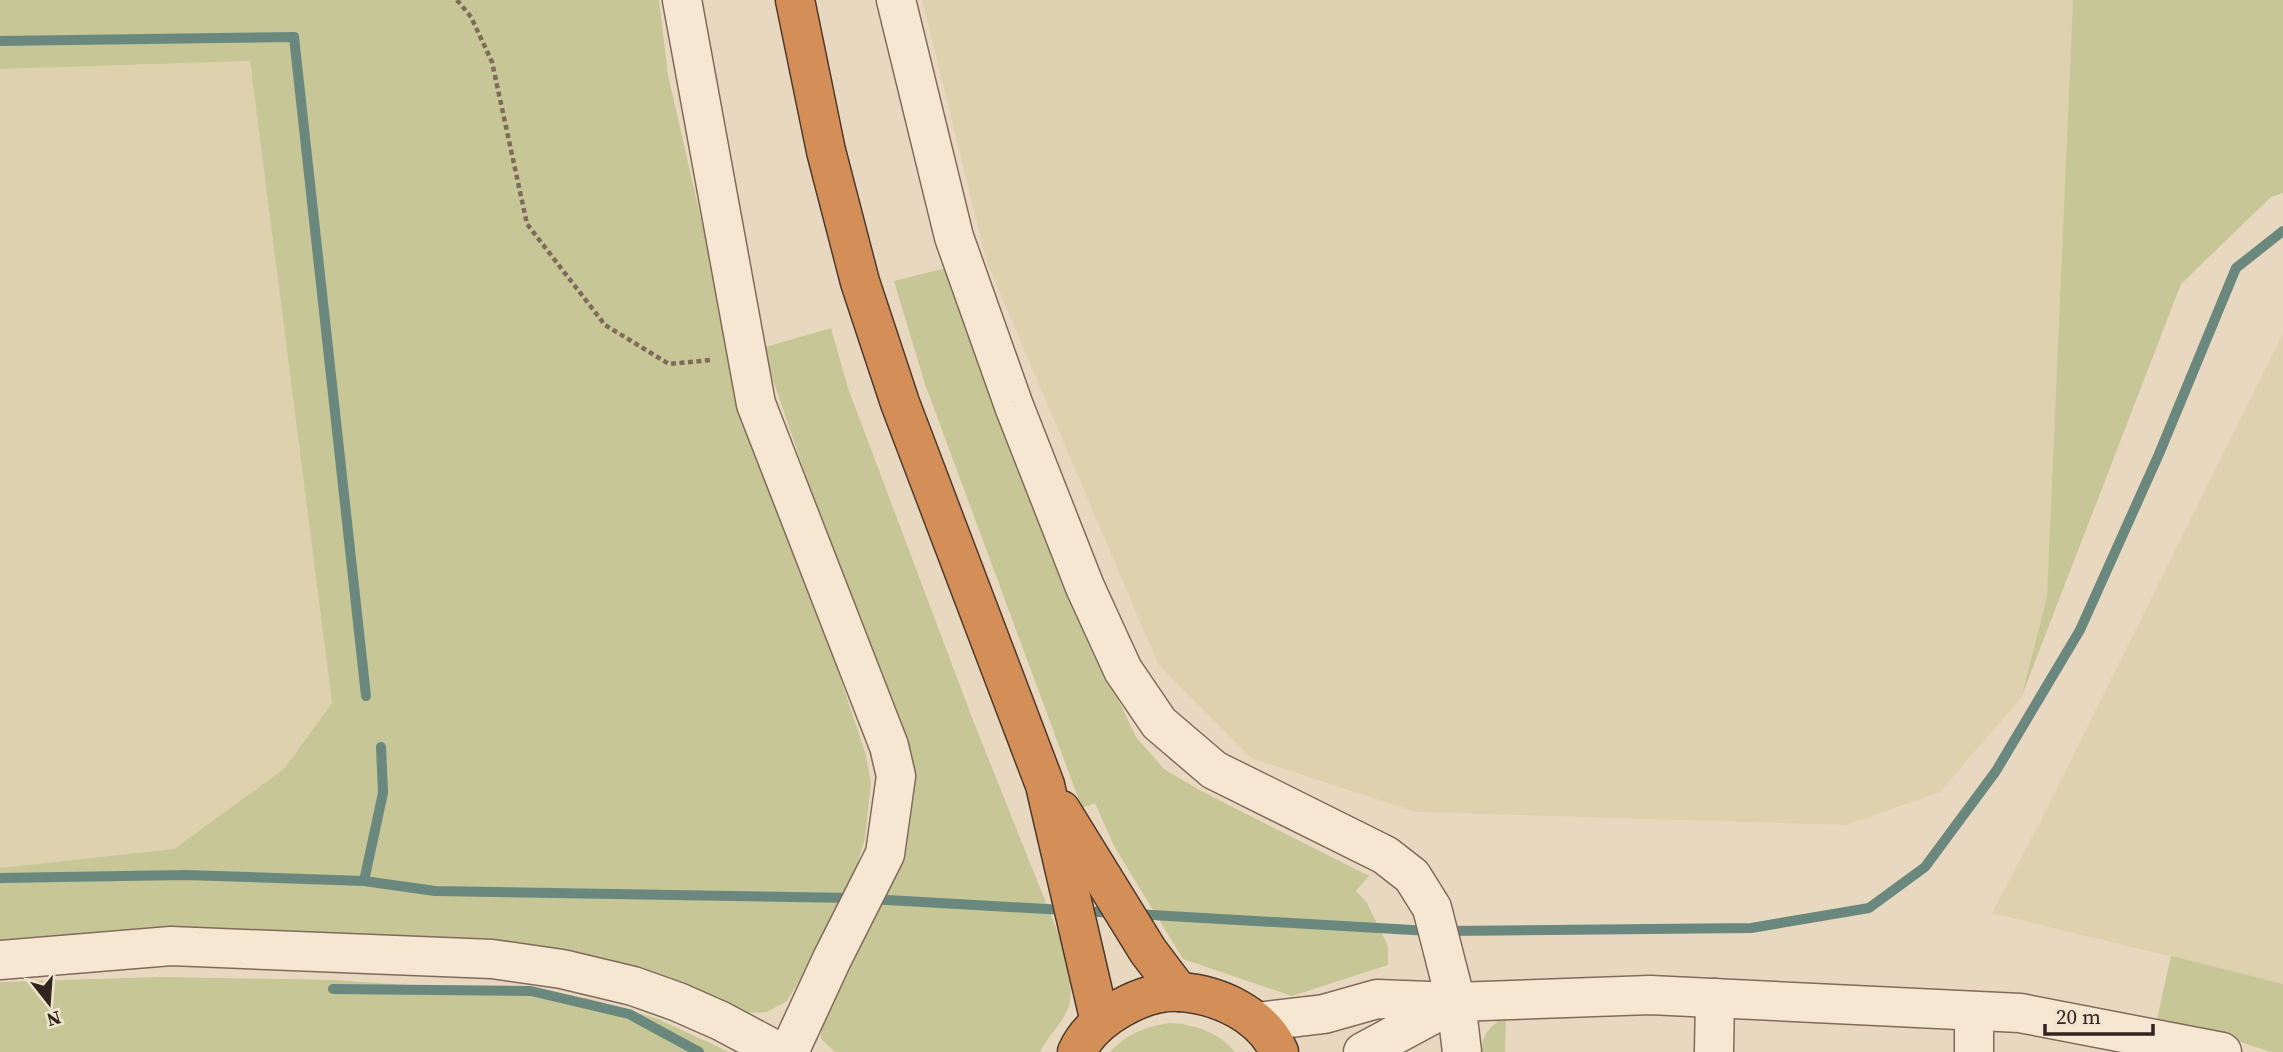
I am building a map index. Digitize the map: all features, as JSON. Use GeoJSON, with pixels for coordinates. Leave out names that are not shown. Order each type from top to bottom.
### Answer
{"type":"FeatureCollection","features":[{"type":"Feature","properties":{"kind":"highway"},"geometry":{"type":"LineString","coordinates":[[795,0],[826,151],[860,282],[900,403],[1045,785],[1079,866],[1180,992]]}},
{"type":"Feature","properties":{"kind":"highway"},"geometry":{"type":"LineString","coordinates":[[1079,866],[1088,973],[1088,1037]]}},
{"type":"Feature","properties":{"kind":"highway"},"geometry":{"type":"LineString","coordinates":[[1088,1037],[1134,1001],[1180,992],[1226,1002],[1268,1037]]}},
{"type":"Feature","properties":{"kind":"street"},"geometry":{"type":"LineString","coordinates":[[681,0],[756,404],[889,746],[896,776],[885,854],[789,1052]]}},
{"type":"Feature","properties":{"kind":"street"},"geometry":{"type":"LineString","coordinates":[[896,0],[954,237],[1014,406],[1085,587],[1123,670],[1159,723],[1214,770],[1385,855],[1412,876],[1432,908],[1456,1002],[1462,1052]]}},
{"type":"Feature","properties":{"kind":"street"},"geometry":{"type":"LineString","coordinates":[[0,960],[171,946],[492,959],[562,969],[644,990],[700,1011],[779,1052]]}},
{"type":"Feature","properties":{"kind":"street"},"geometry":{"type":"LineString","coordinates":[[1268,1037],[1324,1014],[1377,999],[1456,1002],[1650,995],[2020,1013],[2222,1052]]}},
{"type":"Feature","properties":{"kind":"street"},"geometry":{"type":"LineString","coordinates":[[1714,998],[1714,1052]]}},
{"type":"Feature","properties":{"kind":"street"},"geometry":{"type":"LineString","coordinates":[[1363,1052],[1456,1002]]}},
{"type":"Feature","properties":{"kind":"street"},"geometry":{"type":"LineString","coordinates":[[1973,1052],[1974,1011]]}},
{"type":"Feature","properties":{"kind":"path"},"geometry":{"type":"LineString","coordinates":[[457,0],[471,17],[492,62],[527,224],[605,325],[669,364],[747,356]]}},
{"type":"Feature","properties":{"kind":"shaded area"},"geometry":{"type":"Polygon","coordinates":[[[922,0],[2073,0],[2047,597],[2021,698],[1940,792],[1846,825],[1416,812],[1251,758],[1158,664],[986,260],[922,0]]]}},
{"type":"Feature","properties":{"kind":"shaded area"},"geometry":{"type":"Polygon","coordinates":[[[250,61],[332,703],[284,769],[174,849],[0,868],[0,69],[250,61]]]}},
{"type":"Feature","properties":{"kind":"shaded area"},"geometry":{"type":"Polygon","coordinates":[[[2283,334],[2283,984],[1992,913],[2283,334]]]}},
{"type":"Feature","properties":{"kind":"green space"},"geometry":{"type":"Polygon","coordinates":[[[0,0],[659,0],[668,75],[731,350],[865,752],[871,782],[865,839],[857,864],[815,955],[787,1001],[767,1012],[750,1013],[682,985],[0,944],[0,868],[174,849],[284,769],[332,703],[250,61],[0,69],[0,0]]]}},
{"type":"Feature","properties":{"kind":"green space"},"geometry":{"type":"Polygon","coordinates":[[[2073,0],[2283,0],[2283,193],[2271,197],[2181,284],[2021,698],[2047,597],[2073,0]]]}},
{"type":"Feature","properties":{"kind":"green space"},"geometry":{"type":"Polygon","coordinates":[[[946,268],[1108,678],[1136,737],[1164,769],[1201,791],[1369,876],[1356,891],[1367,903],[1388,946],[1388,965],[1292,996],[1183,959],[1114,846],[1095,803],[1082,808],[925,384],[894,281],[946,268]]]}},
{"type":"Feature","properties":{"kind":"green space"},"geometry":{"type":"Polygon","coordinates":[[[831,328],[848,388],[971,715],[1063,948],[1069,972],[1069,1006],[1040,1052],[835,1052],[821,1039],[820,1019],[892,882],[908,832],[905,804],[837,566],[762,348],[831,328]]]}},
{"type":"Feature","properties":{"kind":"green space"},"geometry":{"type":"Polygon","coordinates":[[[2171,956],[2283,984],[2283,1052],[2271,1052],[2222,1036],[2156,1024],[2171,956]]]}},
{"type":"Feature","properties":{"kind":"green space"},"geometry":{"type":"Polygon","coordinates":[[[160,977],[335,980],[587,998],[658,1019],[729,1052],[0,1052],[0,982],[160,977]]]}},
{"type":"Feature","properties":{"kind":"green space"},"geometry":{"type":"Polygon","coordinates":[[[1506,1016],[1505,1052],[1481,1052],[1488,1031],[1506,1016]]]}},
{"type":"Feature","properties":{"kind":"green space"},"geometry":{"type":"Polygon","coordinates":[[[1169,1023],[1205,1030],[1221,1039],[1235,1052],[1110,1052],[1136,1032],[1169,1023]]]}},
{"type":"Feature","properties":{"kind":"waterway"},"geometry":{"type":"LineString","coordinates":[[0,41],[294,37],[366,696]]}},
{"type":"Feature","properties":{"kind":"waterway"},"geometry":{"type":"LineString","coordinates":[[1446,931],[1751,928],[1869,908],[1925,867],[1996,771],[2080,630],[2159,454],[2236,268],[2283,231]]}},
{"type":"Feature","properties":{"kind":"waterway"},"geometry":{"type":"LineString","coordinates":[[364,881],[383,793],[381,747]]}},
{"type":"Feature","properties":{"kind":"waterway"},"geometry":{"type":"LineString","coordinates":[[0,878],[186,875],[364,881],[435,891],[854,898]]}},
{"type":"Feature","properties":{"kind":"waterway"},"geometry":{"type":"LineString","coordinates":[[870,899],[1116,913]]}},
{"type":"Feature","properties":{"kind":"waterway"},"geometry":{"type":"LineString","coordinates":[[1135,914],[1430,931]]}},
{"type":"Feature","properties":{"kind":"waterway"},"geometry":{"type":"LineString","coordinates":[[333,989],[531,991],[629,1014],[699,1052]]}}]}
